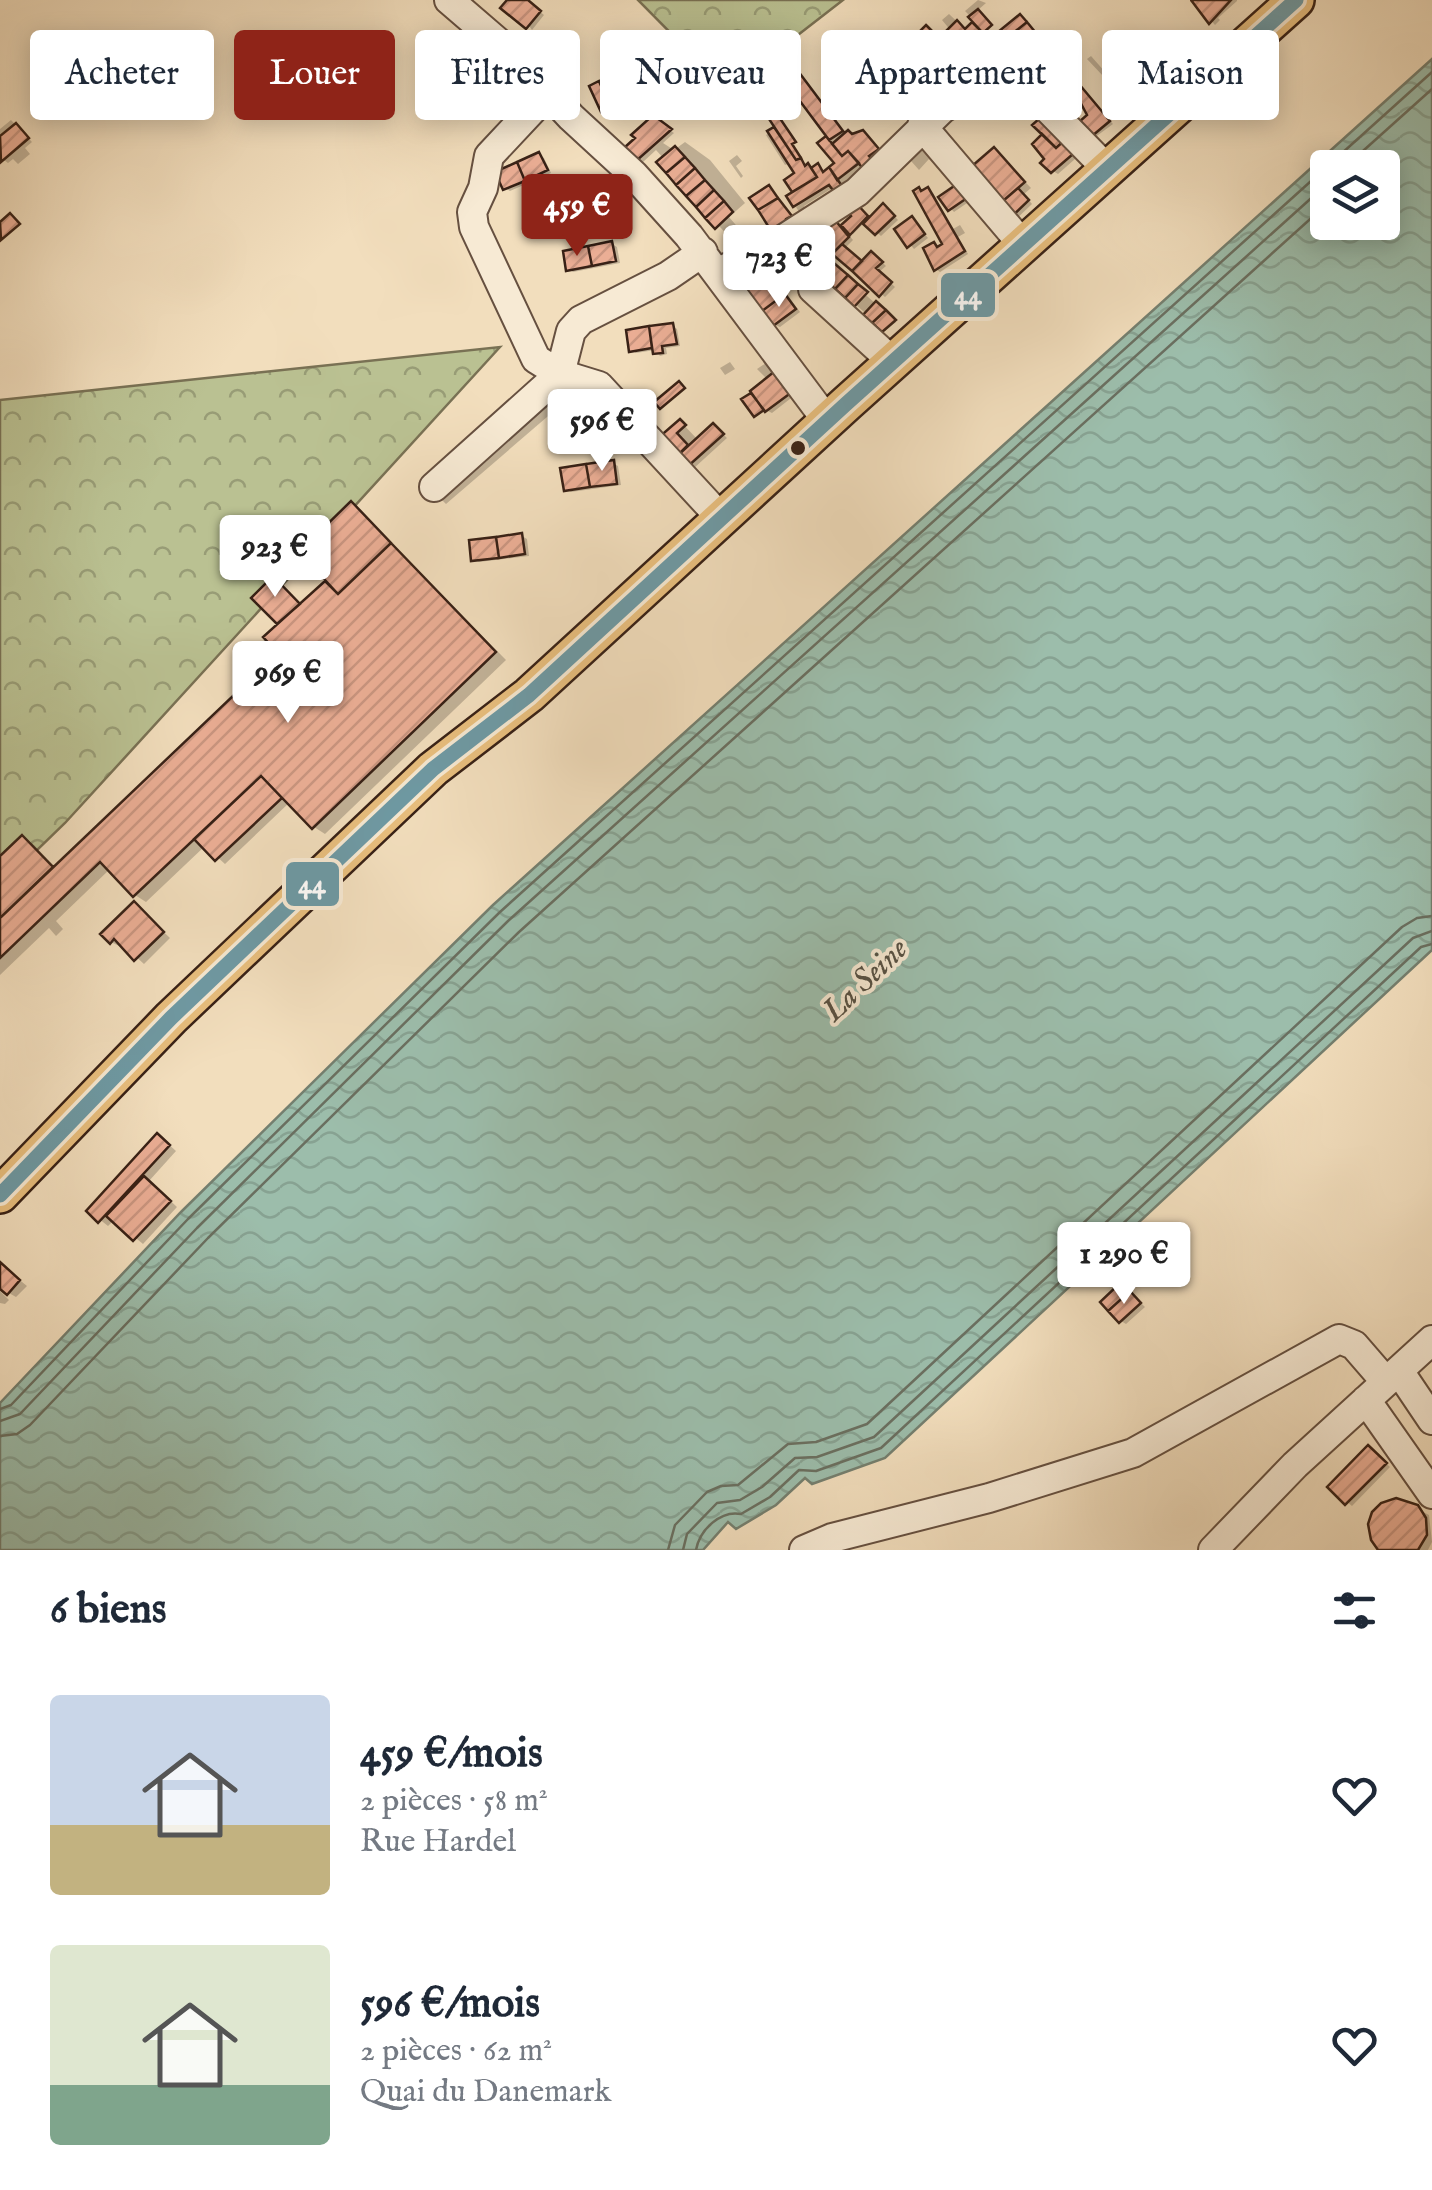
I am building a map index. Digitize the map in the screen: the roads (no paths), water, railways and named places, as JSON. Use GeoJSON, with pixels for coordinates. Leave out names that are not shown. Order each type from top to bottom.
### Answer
{"type":"FeatureCollection","features":[{"type":"Feature","properties":{"kind":"main road"},"geometry":{"type":"LineString","coordinates":[[0,1194],[171,1018],[434,769],[528,695],[1296,0]]}},
{"type":"Feature","properties":{"kind":"street"},"geometry":{"type":"LineString","coordinates":[[448,0],[483,30]]}},
{"type":"Feature","properties":{"kind":"street"},"geometry":{"type":"LineString","coordinates":[[434,487],[560,374],[571,331],[581,320],[668,276],[779,242],[857,192],[942,108],[971,91],[1017,78],[1109,170]]}},
{"type":"Feature","properties":{"kind":"street"},"geometry":{"type":"LineString","coordinates":[[522,120],[489,156],[484,188],[472,212],[474,227],[536,359],[560,374],[599,386],[721,518]]}},
{"type":"Feature","properties":{"kind":"street"},"geometry":{"type":"LineString","coordinates":[[577,120],[634,175],[710,262],[828,422]]}},
{"type":"Feature","properties":{"kind":"street"},"geometry":{"type":"LineString","coordinates":[[922,126],[1023,245]]}},
{"type":"Feature","properties":{"kind":"street"},"geometry":{"type":"LineString","coordinates":[[813,289],[893,362]]}},
{"type":"Feature","properties":{"kind":"street"},"geometry":{"type":"LineString","coordinates":[[804,1550],[832,1538],[989,1498],[1133,1453],[1339,1339],[1354,1345],[1384,1384],[1432,1494]]}},
{"type":"Feature","properties":{"kind":"street"},"geometry":{"type":"LineString","coordinates":[[1212,1550],[1295,1465],[1432,1340]]}},
{"type":"Feature","properties":{"kind":"street"},"geometry":{"type":"LineString","coordinates":[[1384,1384],[1432,1420]]}},
{"type":"Feature","properties":{"kind":"water","name":"La Seine"},"geometry":{"type":"Polygon","coordinates":[[[1432,59],[1432,950],[885,1458],[812,1484],[805,1478],[776,1505],[736,1529],[728,1522],[703,1550],[0,1550],[0,1403],[181,1212],[493,905],[1310,169],[1310,240],[1400,240],[1400,150],[1331,150],[1432,59]]]}}]}
